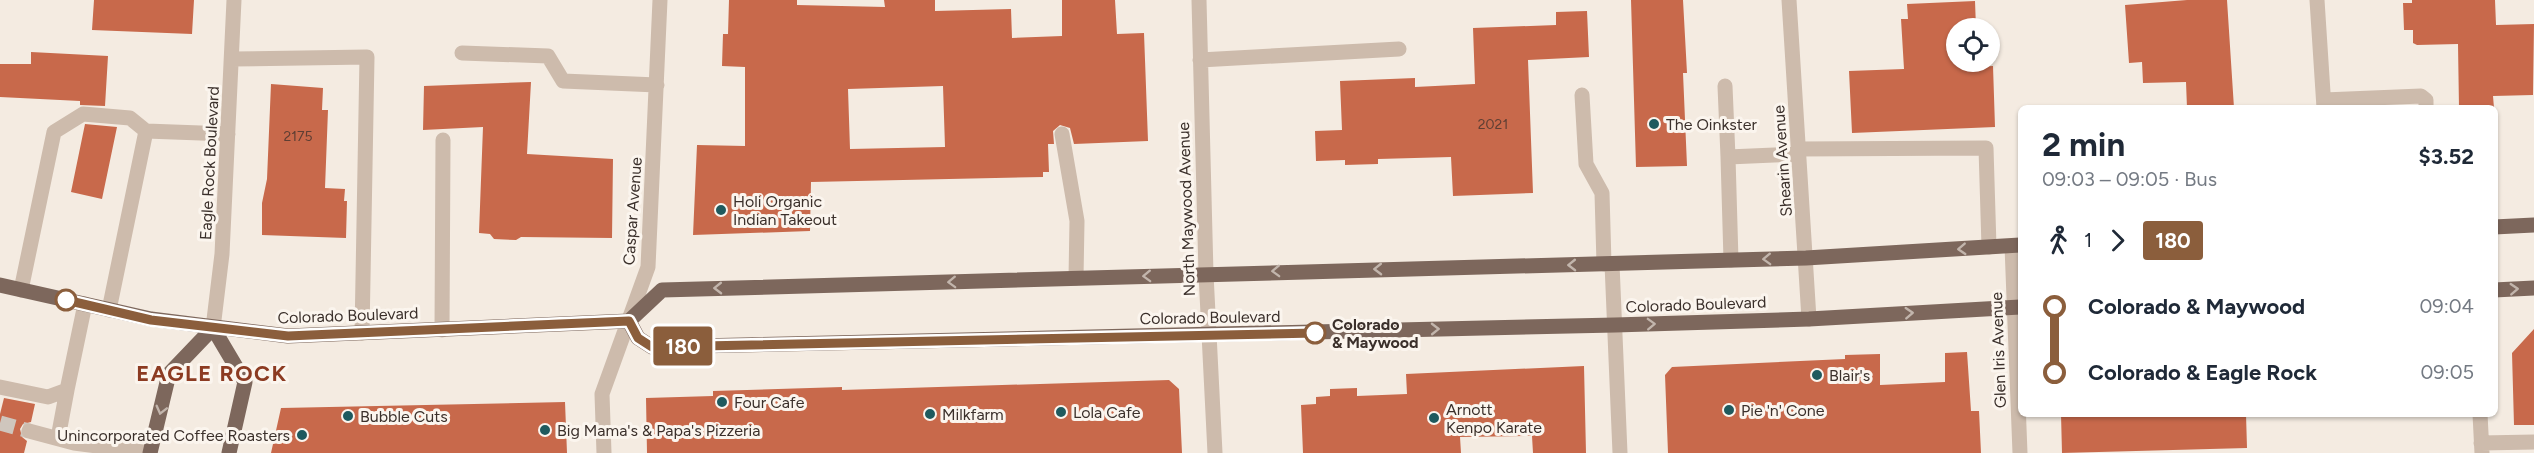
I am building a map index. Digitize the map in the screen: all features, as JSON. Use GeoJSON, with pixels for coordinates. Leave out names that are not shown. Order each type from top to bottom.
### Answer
{"type":"FeatureCollection","features":[{"type":"Feature","properties":{"kind":"main road"},"geometry":{"type":"LineString","coordinates":[[2498,227],[2534,225]]}},
{"type":"Feature","properties":{"kind":"main road"},"geometry":{"type":"LineString","coordinates":[[629,321],[662,290],[1806,258],[2016,246]]}},
{"type":"Feature","properties":{"kind":"main road","name":"Colorado Boulevard"},"geometry":{"type":"LineString","coordinates":[[0,285],[151,320],[288,336],[629,321],[638,338],[652,347],[1615,325],[1809,319],[2018,307]]}},
{"type":"Feature","properties":{"kind":"main road"},"geometry":{"type":"LineString","coordinates":[[2498,290],[2534,288]]}},
{"type":"Feature","properties":{"kind":"main road"},"geometry":{"type":"LineString","coordinates":[[150,453],[169,374],[213,328],[245,382],[229,453]]}},
{"type":"Feature","properties":{"kind":"street","name":"Eagle Rock Boulevard"},"geometry":{"type":"LineString","coordinates":[[213,328],[222,254],[234,0]]}},
{"type":"Feature","properties":{"kind":"street","name":"Caspar Avenue"},"geometry":{"type":"LineString","coordinates":[[604,453],[602,394],[648,267],[660,0]]}},
{"type":"Feature","properties":{"kind":"street","name":"North Maywood Avenue"},"geometry":{"type":"LineString","coordinates":[[1199,0],[1206,274],[1215,453]]}},
{"type":"Feature","properties":{"kind":"street","name":"Shearin Avenue"},"geometry":{"type":"LineString","coordinates":[[1789,0],[1809,319]]}},
{"type":"Feature","properties":{"kind":"street"},"geometry":{"type":"LineString","coordinates":[[2317,0],[2324,104],[2421,96],[2426,100],[2426,105]]}},
{"type":"Feature","properties":{"kind":"street"},"geometry":{"type":"LineString","coordinates":[[1200,60],[1399,50]]}},
{"type":"Feature","properties":{"kind":"street"},"geometry":{"type":"LineString","coordinates":[[462,53],[548,56],[563,81],[657,85]]}},
{"type":"Feature","properties":{"kind":"street"},"geometry":{"type":"LineString","coordinates":[[232,59],[367,57],[362,333]]}},
{"type":"Feature","properties":{"kind":"street"},"geometry":{"type":"LineString","coordinates":[[1725,86],[1731,260]]}},
{"type":"Feature","properties":{"kind":"street"},"geometry":{"type":"LineString","coordinates":[[1582,95],[1586,164],[1602,193],[1615,325],[1620,453]]}},
{"type":"Feature","properties":{"kind":"street"},"geometry":{"type":"LineString","coordinates":[[21,290],[54,132],[83,114],[130,118],[146,131],[228,134]]}},
{"type":"Feature","properties":{"kind":"street"},"geometry":{"type":"LineString","coordinates":[[110,310],[146,131]]}},
{"type":"Feature","properties":{"kind":"street"},"geometry":{"type":"LineString","coordinates":[[1062,134],[1077,221],[1077,278]]}},
{"type":"Feature","properties":{"kind":"street"},"geometry":{"type":"LineString","coordinates":[[442,330],[443,140]]}},
{"type":"Feature","properties":{"kind":"street"},"geometry":{"type":"LineString","coordinates":[[1728,157],[1799,151],[1986,148],[1989,247]]}},
{"type":"Feature","properties":{"kind":"street","name":"Glen Iris Avenue"},"geometry":{"type":"LineString","coordinates":[[2016,246],[2018,307]]}},
{"type":"Feature","properties":{"kind":"street"},"geometry":{"type":"LineString","coordinates":[[58,438],[85,304]]}},
{"type":"Feature","properties":{"kind":"street"},"geometry":{"type":"LineString","coordinates":[[0,387],[48,397],[67,390]]}},
{"type":"Feature","properties":{"kind":"street","name":"Glen Iris Avenue"},"geometry":{"type":"LineString","coordinates":[[2020,417],[2020,453]]}},
{"type":"Feature","properties":{"kind":"street"},"geometry":{"type":"LineString","coordinates":[[2480,417],[2481,448],[2534,442]]}},
{"type":"Feature","properties":{"kind":"street"},"geometry":{"type":"LineString","coordinates":[[29,431],[58,438],[73,448],[150,453]]}},
{"type":"Feature","properties":{"kind":"building"},"geometry":{"type":"Polygon","coordinates":[[[94,0],[194,0],[192,34],[92,30],[94,0]]]}},
{"type":"Feature","properties":{"kind":"building"},"geometry":{"type":"Polygon","coordinates":[[[729,0],[797,0],[797,5],[885,7],[884,0],[935,0],[935,11],[1011,9],[1012,38],[1062,36],[1062,0],[1115,0],[1117,34],[1144,33],[1148,141],[1074,144],[1070,128],[1060,125],[1053,131],[1054,144],[1048,144],[1049,172],[1043,172],[1043,177],[811,182],[810,231],[693,235],[697,145],[745,146],[745,67],[722,66],[723,34],[728,34],[729,0]],[[943,86],[848,89],[850,149],[945,147],[943,86]]]}},
{"type":"Feature","properties":{"kind":"building"},"geometry":{"type":"Polygon","coordinates":[[[1631,0],[1683,0],[1687,73],[1683,73],[1687,166],[1636,167],[1631,0]]]}},
{"type":"Feature","properties":{"kind":"building"},"geometry":{"type":"Polygon","coordinates":[[[2187,0],[2227,0],[2234,105],[2187,105],[2186,82],[2143,83],[2142,62],[2129,63],[2125,5],[2187,0]]]}},
{"type":"Feature","properties":{"kind":"building"},"geometry":{"type":"Polygon","coordinates":[[[2412,0],[2495,0],[2496,25],[2534,24],[2533,95],[2493,96],[2494,105],[2459,105],[2458,44],[2417,45],[2413,43],[2413,30],[2404,30],[2403,3],[2412,3],[2412,0]]]}},
{"type":"Feature","properties":{"kind":"building"},"geometry":{"type":"Polygon","coordinates":[[[1975,1],[1976,18],[1946,18],[1946,72],[1993,72],[1995,127],[1852,133],[1849,71],[1904,69],[1901,19],[1908,19],[1907,4],[1975,1]]]}},
{"type":"Feature","properties":{"kind":"building"},"geometry":{"type":"Polygon","coordinates":[[[1587,11],[1589,57],[1528,60],[1533,193],[1453,196],[1451,157],[1378,159],[1378,164],[1345,165],[1345,160],[1316,161],[1315,131],[1342,130],[1340,81],[1415,78],[1415,87],[1475,84],[1473,28],[1556,25],[1556,12],[1587,11]]]}},
{"type":"Feature","properties":{"kind":"building"},"geometry":{"type":"Polygon","coordinates":[[[31,52],[108,56],[105,106],[80,105],[80,101],[0,97],[0,64],[31,64],[31,52]]]}},
{"type":"Feature","properties":{"kind":"building"},"geometry":{"type":"Polygon","coordinates":[[[531,82],[527,154],[613,159],[612,238],[521,237],[516,240],[494,239],[490,234],[479,233],[483,127],[423,130],[424,86],[531,82]]]}},
{"type":"Feature","properties":{"kind":"building"},"geometry":{"type":"Polygon","coordinates":[[[271,84],[323,88],[322,110],[328,110],[325,188],[345,189],[346,238],[262,235],[262,203],[267,179],[271,84]]]}},
{"type":"Feature","properties":{"kind":"building"},"geometry":{"type":"Polygon","coordinates":[[[85,124],[117,127],[102,199],[71,192],[85,124]]]}},
{"type":"Feature","properties":{"kind":"building"},"geometry":{"type":"Polygon","coordinates":[[[2534,329],[2534,425],[2514,425],[2512,353],[2534,329]]]}},
{"type":"Feature","properties":{"kind":"building"},"geometry":{"type":"Polygon","coordinates":[[[1967,352],[1971,411],[1979,411],[1981,453],[1668,453],[1665,375],[1672,367],[1845,359],[1845,355],[1880,354],[1880,385],[1945,382],[1945,353],[1967,352]]]}},
{"type":"Feature","properties":{"kind":"building"},"geometry":{"type":"Polygon","coordinates":[[[1584,366],[1586,453],[1533,453],[1532,436],[1460,437],[1461,453],[1303,453],[1301,405],[1316,404],[1316,397],[1330,396],[1330,389],[1357,388],[1357,396],[1407,394],[1406,374],[1584,366]]]}},
{"type":"Feature","properties":{"kind":"building"},"geometry":{"type":"Polygon","coordinates":[[[1169,380],[1179,389],[1182,453],[647,453],[646,398],[713,396],[713,391],[842,387],[842,390],[1169,380]]]}},
{"type":"Feature","properties":{"kind":"building"},"geometry":{"type":"Polygon","coordinates":[[[4,398],[35,404],[31,422],[23,424],[20,429],[22,437],[27,441],[24,453],[0,453],[0,414],[4,398]]]}},
{"type":"Feature","properties":{"kind":"building"},"geometry":{"type":"Polygon","coordinates":[[[565,402],[567,453],[271,453],[281,408],[565,402]]]}},
{"type":"Feature","properties":{"kind":"building"},"geometry":{"type":"Polygon","coordinates":[[[2061,417],[2246,417],[2247,448],[2062,453],[2061,417]]]}},
{"type":"Feature","properties":{"kind":"tunnel"},"geometry":{"type":"LineString","coordinates":[[0,423],[29,431]]}},
{"type":"Feature","properties":{"kind":"bus line","name":"180"},"geometry":{"type":"LineString","coordinates":[[66,300],[151,320],[288,336],[629,321],[638,338],[652,347],[1315,333]]}},
{"type":"Feature","properties":{"kind":"place","name":"The Oinkster"},"geometry":{"type":"Point","coordinates":[1654,124]}},
{"type":"Feature","properties":{"kind":"place","name":"Holi Organic Indian Takeout"},"geometry":{"type":"Point","coordinates":[721,210]}},
{"type":"Feature","properties":{"kind":"place","name":"Colorado & Maywood"},"geometry":{"type":"Point","coordinates":[1315,333]}},
{"type":"Feature","properties":{"kind":"place","name":"Blair's"},"geometry":{"type":"Point","coordinates":[1817,375]}},
{"type":"Feature","properties":{"kind":"place","name":"Four Cafe"},"geometry":{"type":"Point","coordinates":[722,402]}},
{"type":"Feature","properties":{"kind":"place","name":"Pie 'n' Cone"},"geometry":{"type":"Point","coordinates":[1729,410]}},
{"type":"Feature","properties":{"kind":"place","name":"Lola Cafe"},"geometry":{"type":"Point","coordinates":[1061,412]}},
{"type":"Feature","properties":{"kind":"place","name":"Milkfarm"},"geometry":{"type":"Point","coordinates":[930,414]}},
{"type":"Feature","properties":{"kind":"place","name":"Bubble Cuts"},"geometry":{"type":"Point","coordinates":[348,416]}},
{"type":"Feature","properties":{"kind":"place","name":"Arnott Kenpo Karate"},"geometry":{"type":"Point","coordinates":[1434,418]}},
{"type":"Feature","properties":{"kind":"place","name":"Big Mama's & Papa's Pizzeria"},"geometry":{"type":"Point","coordinates":[545,430]}},
{"type":"Feature","properties":{"kind":"place","name":"Unincorporated Coffee Roasters"},"geometry":{"type":"Point","coordinates":[302,435]}},
{"type":"Feature","properties":{"kind":"district","name":"EAGLE ROCK"},"geometry":{"type":"Point","coordinates":[212,373]}}]}
